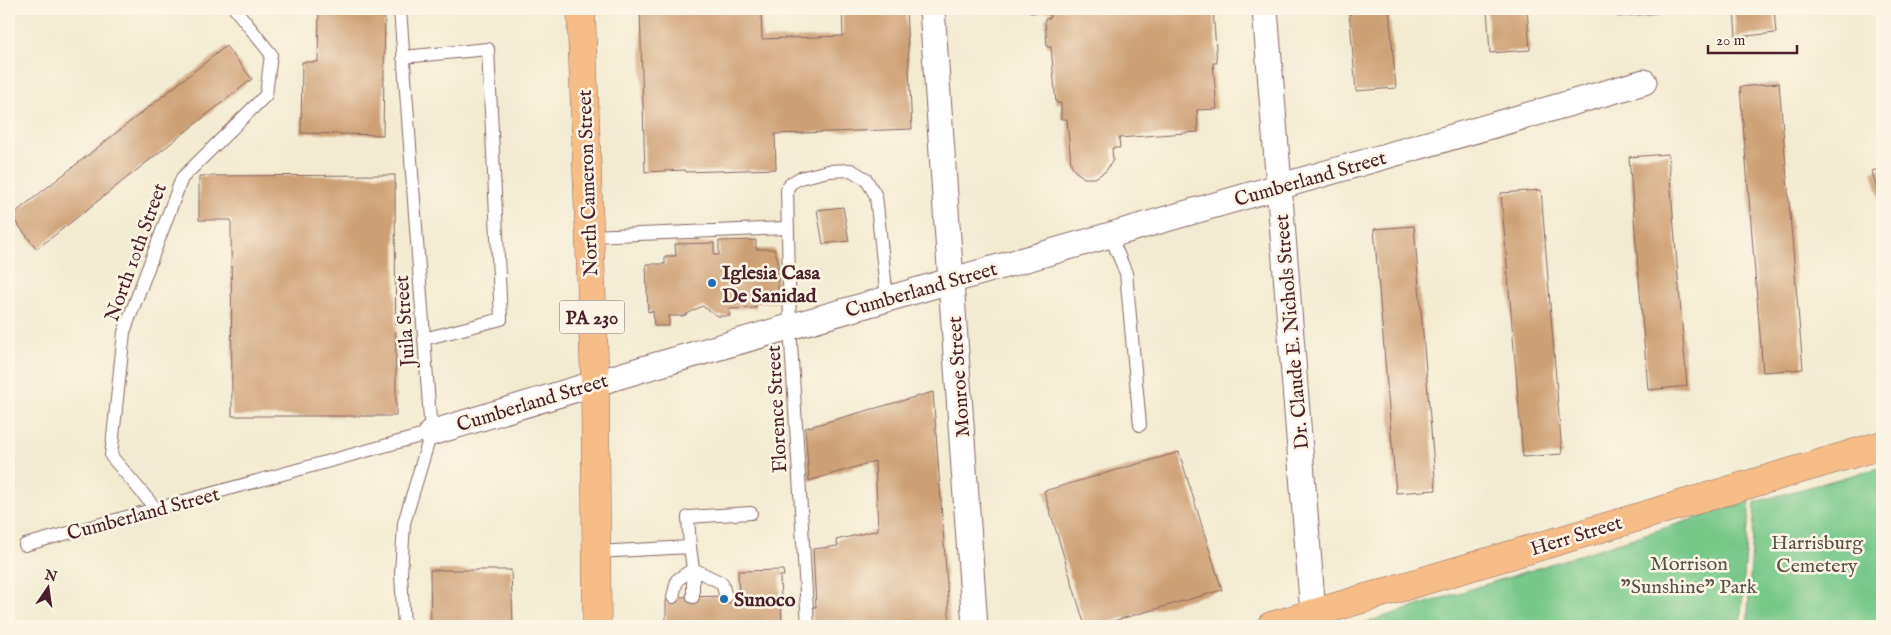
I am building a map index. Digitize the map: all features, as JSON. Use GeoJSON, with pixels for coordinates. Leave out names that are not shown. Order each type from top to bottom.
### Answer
{"type":"FeatureCollection","features":[{"type":"Feature","properties":{"kind":"main road","name":"North Cameron Street"},"geometry":{"type":"LineString","coordinates":[[581,9],[595,383],[597,626]]}},
{"type":"Feature","properties":{"kind":"main road","name":"Herr Street"},"geometry":{"type":"LineString","coordinates":[[1271,626],[1314,620],[1882,445]]}},
{"type":"Feature","properties":{"kind":"street","name":"Monroe Street"},"geometry":{"type":"LineString","coordinates":[[934,9],[975,626]]}},
{"type":"Feature","properties":{"kind":"street","name":"Dr. Claude E. Nichols Street"},"geometry":{"type":"LineString","coordinates":[[1265,9],[1314,620]]}},
{"type":"Feature","properties":{"kind":"street","name":"Cumberland Street"},"geometry":{"type":"LineString","coordinates":[[431,433],[790,326],[1644,82]]}},
{"type":"Feature","properties":{"kind":"lane","name":"North 10th Street"},"geometry":{"type":"LineString","coordinates":[[156,509],[111,456],[124,332],[182,178],[266,95],[271,54],[235,9]]}},
{"type":"Feature","properties":{"kind":"lane","name":"Juila Street"},"geometry":{"type":"LineString","coordinates":[[400,9],[431,433],[404,523],[401,574],[404,626]]}},
{"type":"Feature","properties":{"kind":"lane"},"geometry":{"type":"LineString","coordinates":[[403,56],[488,49],[501,319],[424,339]]}},
{"type":"Feature","properties":{"kind":"lane","name":"Florence Street"},"geometry":{"type":"LineString","coordinates":[[808,626],[790,326],[787,189],[791,183],[800,178],[828,171],[851,170],[866,179],[876,196],[887,299]]}},
{"type":"Feature","properties":{"kind":"lane"},"geometry":{"type":"LineString","coordinates":[[589,236],[787,228]]}},
{"type":"Feature","properties":{"kind":"lane"},"geometry":{"type":"LineString","coordinates":[[1110,235],[1126,273],[1140,425]]}},
{"type":"Feature","properties":{"kind":"lane","name":"Cumberland Street"},"geometry":{"type":"LineString","coordinates":[[25,545],[431,433]]}},
{"type":"Feature","properties":{"kind":"lane"},"geometry":{"type":"LineString","coordinates":[[693,597],[693,569],[688,517],[751,513]]}},
{"type":"Feature","properties":{"kind":"lane"},"geometry":{"type":"LineString","coordinates":[[596,552],[690,547]]}},
{"type":"Feature","properties":{"kind":"lane"},"geometry":{"type":"LineString","coordinates":[[693,569],[722,583],[726,597]]}},
{"type":"Feature","properties":{"kind":"lane"},"geometry":{"type":"LineString","coordinates":[[673,597],[676,580],[693,569]]}},
{"type":"Feature","properties":{"kind":"green space","name":"Harrisburg Cemetery"},"geometry":{"type":"Polygon","coordinates":[[[1882,467],[1882,626],[1747,626],[1755,502],[1882,467]]]}},
{"type":"Feature","properties":{"kind":"green space","name":"Morrison \"Sunshine\" Park"},"geometry":{"type":"Polygon","coordinates":[[[1750,501],[1740,626],[1354,626],[1750,501]]]}},
{"type":"Feature","properties":{"kind":"building"},"geometry":{"type":"Polygon","coordinates":[[[319,9],[385,9],[383,135],[301,133],[302,62],[318,62],[319,9]]]}},
{"type":"Feature","properties":{"kind":"building"},"geometry":{"type":"Polygon","coordinates":[[[640,9],[761,9],[762,39],[843,36],[842,9],[906,9],[912,129],[775,134],[776,169],[645,172],[640,9]]]}},
{"type":"Feature","properties":{"kind":"building"},"geometry":{"type":"Polygon","coordinates":[[[1029,9],[1213,9],[1217,63],[1213,63],[1217,109],[1197,110],[1198,132],[1119,138],[1120,148],[1112,148],[1113,160],[1106,171],[1095,178],[1084,178],[1075,171],[1071,164],[1067,119],[1061,119],[1061,103],[1056,103],[1051,47],[1047,47],[1045,19],[1050,18],[1050,12],[1030,13],[1029,9]]]}},
{"type":"Feature","properties":{"kind":"building"},"geometry":{"type":"Polygon","coordinates":[[[1349,9],[1389,9],[1396,88],[1356,91],[1349,9]]]}},
{"type":"Feature","properties":{"kind":"building"},"geometry":{"type":"Polygon","coordinates":[[[1487,9],[1527,9],[1530,50],[1490,53],[1487,9]]]}},
{"type":"Feature","properties":{"kind":"building"},"geometry":{"type":"Polygon","coordinates":[[[1617,9],[1657,9],[1658,13],[1618,17],[1617,9]]]}},
{"type":"Feature","properties":{"kind":"building"},"geometry":{"type":"Polygon","coordinates":[[[1734,9],[1774,9],[1776,33],[1736,37],[1734,9]]]}},
{"type":"Feature","properties":{"kind":"building"},"geometry":{"type":"Polygon","coordinates":[[[226,46],[252,79],[37,249],[11,216],[226,46]]]}},
{"type":"Feature","properties":{"kind":"building"},"geometry":{"type":"Polygon","coordinates":[[[1779,83],[1803,369],[1763,372],[1740,87],[1779,83]]]}},
{"type":"Feature","properties":{"kind":"building"},"geometry":{"type":"Polygon","coordinates":[[[1668,154],[1687,386],[1648,390],[1629,157],[1668,154]]]}},
{"type":"Feature","properties":{"kind":"building"},"geometry":{"type":"Polygon","coordinates":[[[1882,168],[1882,205],[1881,205],[1872,171],[1882,168]]]}},
{"type":"Feature","properties":{"kind":"building"},"geometry":{"type":"Polygon","coordinates":[[[395,175],[396,416],[232,416],[231,220],[199,220],[199,176],[395,175]]]}},
{"type":"Feature","properties":{"kind":"building"},"geometry":{"type":"Polygon","coordinates":[[[1541,190],[1562,454],[1523,457],[1501,193],[1541,190]]]}},
{"type":"Feature","properties":{"kind":"building"},"geometry":{"type":"Polygon","coordinates":[[[843,207],[849,241],[823,244],[817,210],[843,207]]]}},
{"type":"Feature","properties":{"kind":"building"},"geometry":{"type":"Polygon","coordinates":[[[1414,226],[1436,490],[1396,493],[1374,229],[1414,226]]]}},
{"type":"Feature","properties":{"kind":"building","name":"Iglesia Casa De Sanidad"},"geometry":{"type":"Polygon","coordinates":[[[756,240],[756,249],[774,249],[778,260],[778,302],[756,303],[756,308],[729,309],[730,316],[718,316],[702,306],[683,316],[669,316],[669,326],[654,326],[653,311],[648,312],[646,264],[665,264],[665,256],[676,256],[675,244],[714,243],[714,255],[719,255],[719,241],[756,240]]]}},
{"type":"Feature","properties":{"kind":"building"},"geometry":{"type":"Polygon","coordinates":[[[933,392],[950,626],[813,626],[812,607],[816,607],[813,549],[838,546],[836,540],[878,530],[875,461],[809,481],[805,428],[933,392]]]}},
{"type":"Feature","properties":{"kind":"building"},"geometry":{"type":"Polygon","coordinates":[[[1179,452],[1222,590],[1096,626],[1085,626],[1044,491],[1179,452]]]}},
{"type":"Feature","properties":{"kind":"building"},"geometry":{"type":"Polygon","coordinates":[[[430,570],[511,570],[513,626],[431,626],[430,570]]]}},
{"type":"Feature","properties":{"kind":"building","name":"Sunoco"},"geometry":{"type":"Polygon","coordinates":[[[783,570],[784,576],[780,576],[782,626],[666,626],[666,601],[668,597],[739,596],[738,571],[783,570]]]}},
{"type":"Feature","properties":{"kind":"place","name":"Iglesia Casa De Sanidad"},"geometry":{"type":"Point","coordinates":[712,283]}},
{"type":"Feature","properties":{"kind":"place","name":"Sunoco"},"geometry":{"type":"Point","coordinates":[724,599]}}]}
